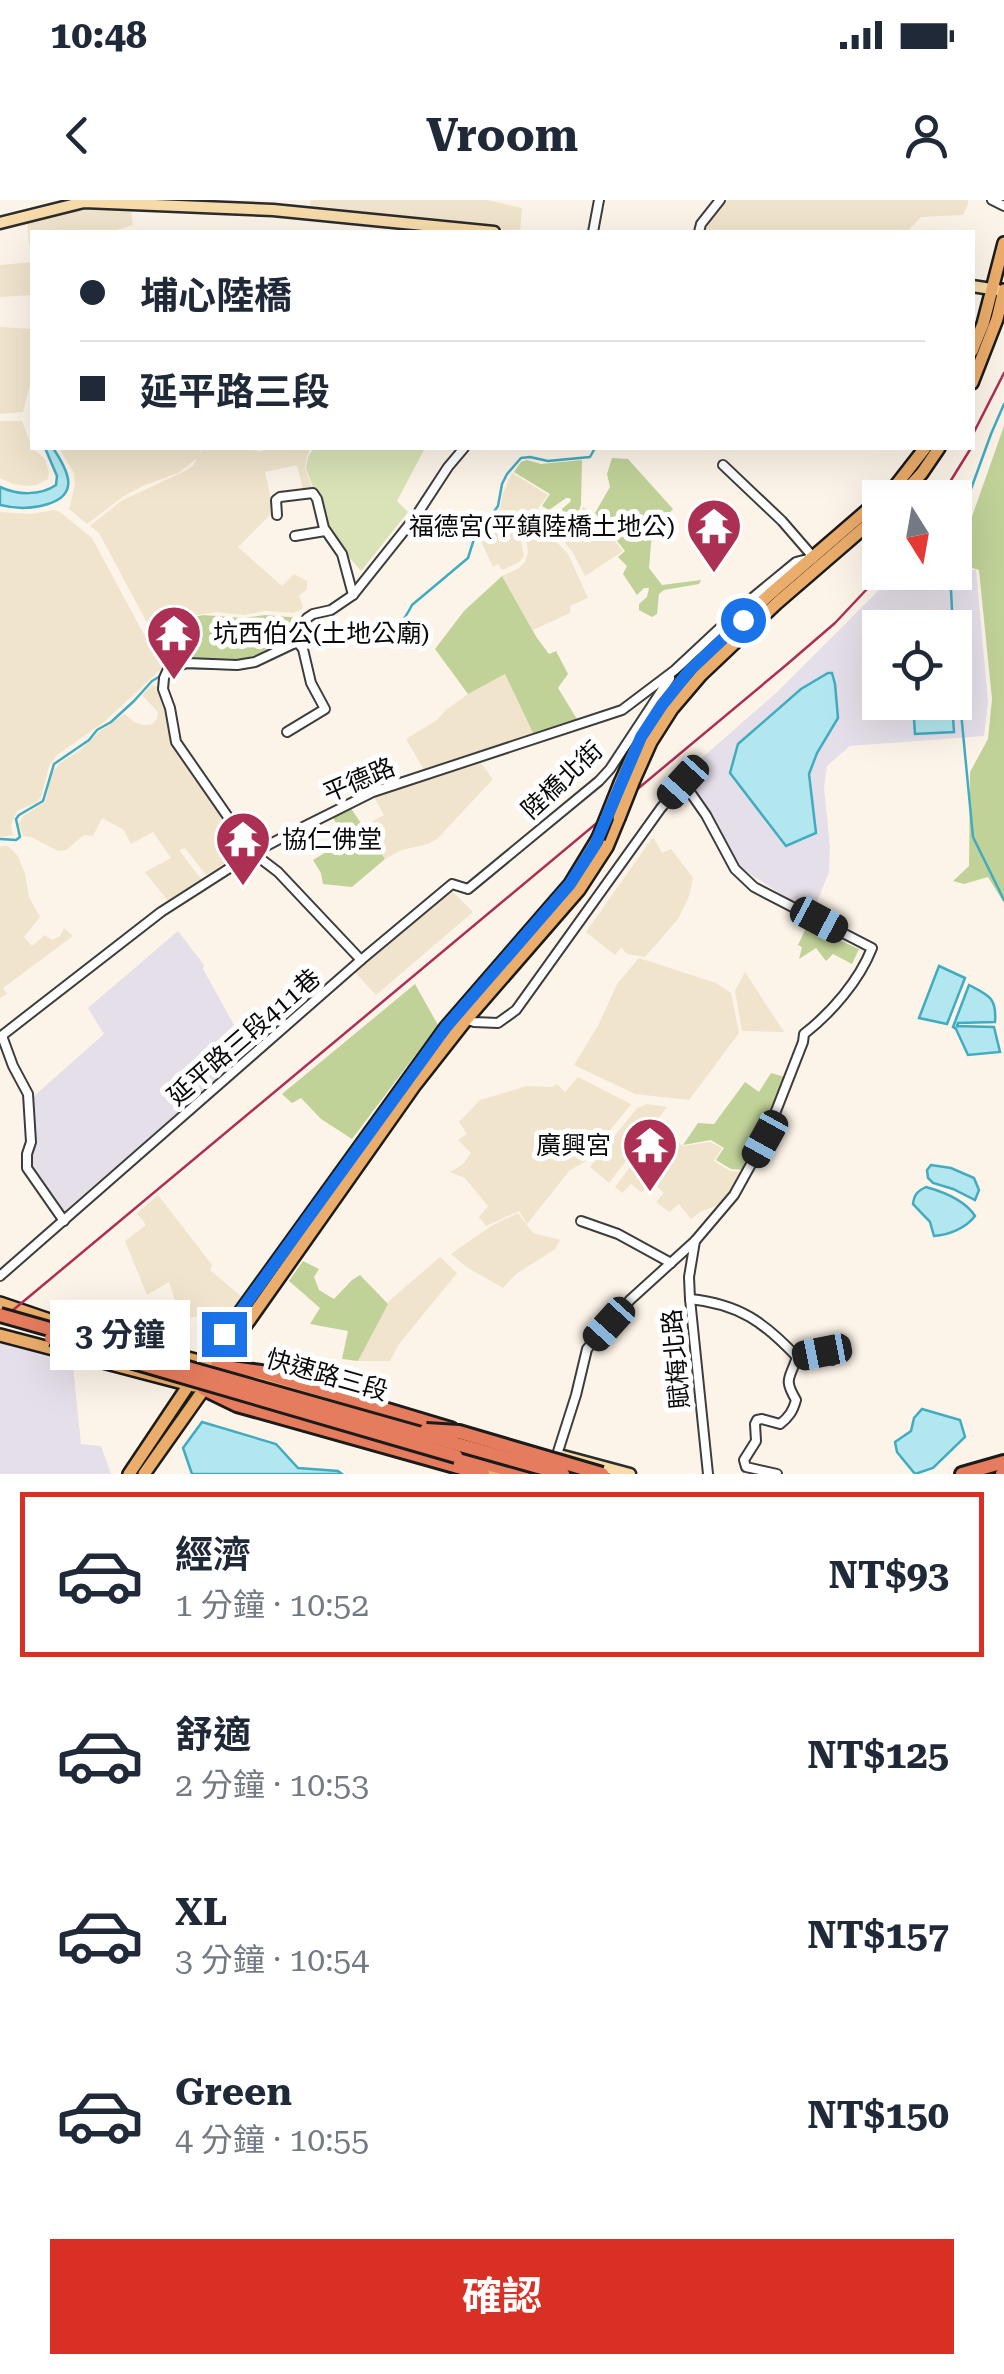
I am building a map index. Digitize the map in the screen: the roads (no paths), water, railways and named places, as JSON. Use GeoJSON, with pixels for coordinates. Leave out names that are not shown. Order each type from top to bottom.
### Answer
{"type":"FeatureCollection","features":[{"type":"Feature","properties":{"kind":"highway"},"geometry":{"type":"LineString","coordinates":[[0,1315],[399,1429],[558,1465]]}},
{"type":"Feature","properties":{"kind":"highway"},"geometry":{"type":"LineString","coordinates":[[0,1324],[525,1474]]}},
{"type":"Feature","properties":{"kind":"highway"},"geometry":{"type":"LineString","coordinates":[[211,1364],[286,1379],[602,1474]]}},
{"type":"Feature","properties":{"kind":"highway"},"geometry":{"type":"LineString","coordinates":[[197,1387],[237,1405],[483,1474]]}},
{"type":"Feature","properties":{"kind":"highway"},"geometry":{"type":"LineString","coordinates":[[399,1429],[460,1432]]}},
{"type":"Feature","properties":{"kind":"highway"},"geometry":{"type":"LineString","coordinates":[[456,1456],[508,1474]]}},
{"type":"Feature","properties":{"kind":"highway"},"geometry":{"type":"LineString","coordinates":[[962,1474],[1002,1468]]}},
{"type":"Feature","properties":{"kind":"highway"},"geometry":{"type":"LineString","coordinates":[[973,1474],[1002,1468]]}},
{"type":"Feature","properties":{"kind":"main road"},"geometry":{"type":"LineString","coordinates":[[975,375],[994,322],[1004,243]]}},
{"type":"Feature","properties":{"kind":"main road"},"geometry":{"type":"LineString","coordinates":[[975,346],[994,322]]}},
{"type":"Feature","properties":{"kind":"main road"},"geometry":{"type":"LineString","coordinates":[[901,480],[924,450]]}},
{"type":"Feature","properties":{"kind":"main road"},"geometry":{"type":"LineString","coordinates":[[916,480],[938,450]]}},
{"type":"Feature","properties":{"kind":"main road"},"geometry":{"type":"LineString","coordinates":[[478,998],[570,884],[598,838],[641,737],[662,705],[690,670],[862,516]]}},
{"type":"Feature","properties":{"kind":"main road"},"geometry":{"type":"LineString","coordinates":[[816,561],[862,527]]}},
{"type":"Feature","properties":{"kind":"main road"},"geometry":{"type":"LineString","coordinates":[[144,1474],[211,1364],[461,1016],[579,890],[607,847],[634,780],[672,709],[774,599]]}},
{"type":"Feature","properties":{"kind":"main road","name":"快速路三段"},"geometry":{"type":"LineString","coordinates":[[0,1303],[79,1330],[211,1364],[584,1474]]}},
{"type":"Feature","properties":{"kind":"main road","name":"快速路三段"},"geometry":{"type":"LineString","coordinates":[[0,1334],[498,1474]]}},
{"type":"Feature","properties":{"kind":"main road"},"geometry":{"type":"LineString","coordinates":[[129,1474],[197,1387]]}},
{"type":"Feature","properties":{"kind":"street"},"geometry":{"type":"LineString","coordinates":[[593,230],[598,200]]}},
{"type":"Feature","properties":{"kind":"street"},"geometry":{"type":"LineString","coordinates":[[698,230],[720,200]]}},
{"type":"Feature","properties":{"kind":"street"},"geometry":{"type":"LineString","coordinates":[[992,200],[1004,206]]}},
{"type":"Feature","properties":{"kind":"street"},"geometry":{"type":"LineString","coordinates":[[0,223],[84,202],[273,210],[474,230]]}},
{"type":"Feature","properties":{"kind":"street"},"geometry":{"type":"LineString","coordinates":[[975,286],[1000,290]]}},
{"type":"Feature","properties":{"kind":"street"},"geometry":{"type":"LineString","coordinates":[[288,732],[325,709],[311,683],[299,643],[308,618],[332,610],[352,595],[416,516],[462,450]]}},
{"type":"Feature","properties":{"kind":"street"},"geometry":{"type":"LineString","coordinates":[[723,465],[782,521],[816,561]]}},
{"type":"Feature","properties":{"kind":"street"},"geometry":{"type":"LineString","coordinates":[[277,515],[276,500],[280,497],[313,493],[326,531],[342,554],[352,595]]}},
{"type":"Feature","properties":{"kind":"street"},"geometry":{"type":"LineString","coordinates":[[296,536],[326,531]]}},
{"type":"Feature","properties":{"kind":"street","name":"平德路"},"geometry":{"type":"LineString","coordinates":[[1,1037],[160,912],[253,853],[373,792],[622,710],[675,670],[796,562],[816,561]]}},
{"type":"Feature","properties":{"kind":"street"},"geometry":{"type":"LineString","coordinates":[[299,643],[255,662],[175,666],[165,674],[163,689],[176,742],[253,853],[278,872],[361,960]]}},
{"type":"Feature","properties":{"kind":"street","name":"陸橋北街"},"geometry":{"type":"LineString","coordinates":[[452,884],[468,889],[598,780],[675,670]]}},
{"type":"Feature","properties":{"kind":"street"},"geometry":{"type":"LineString","coordinates":[[461,1016],[498,1024],[516,1010],[683,782],[706,815],[735,870],[754,887],[872,948],[843,994],[804,1034],[765,1139],[734,1196],[695,1241],[630,1300],[587,1349],[558,1465]]}},
{"type":"Feature","properties":{"kind":"street","name":"延平路三段411巷"},"geometry":{"type":"LineString","coordinates":[[0,1276],[452,884]]}},
{"type":"Feature","properties":{"kind":"street"},"geometry":{"type":"LineString","coordinates":[[1,1037],[28,1094],[31,1142],[27,1168],[64,1221]]}},
{"type":"Feature","properties":{"kind":"street"},"geometry":{"type":"LineString","coordinates":[[581,1221],[618,1234],[671,1263]]}},
{"type":"Feature","properties":{"kind":"street","name":"賦梅北路"},"geometry":{"type":"LineString","coordinates":[[695,1241],[690,1299],[708,1474]]}},
{"type":"Feature","properties":{"kind":"street"},"geometry":{"type":"LineString","coordinates":[[690,1299],[720,1302],[758,1321],[797,1357]]}},
{"type":"Feature","properties":{"kind":"street"},"geometry":{"type":"LineString","coordinates":[[127,1369],[137,1345]]}},
{"type":"Feature","properties":{"kind":"street"},"geometry":{"type":"LineString","coordinates":[[797,1357],[822,1352],[832,1360]]}},
{"type":"Feature","properties":{"kind":"street"},"geometry":{"type":"LineString","coordinates":[[777,1474],[746,1467],[744,1460],[756,1441],[758,1420],[780,1424],[789,1418],[796,1400],[787,1386],[788,1376],[797,1357]]}},
{"type":"Feature","properties":{"kind":"street","name":"快速路三段"},"geometry":{"type":"LineString","coordinates":[[558,1465],[630,1474]]}},
{"type":"Feature","properties":{"kind":"water"},"geometry":{"type":"Polygon","coordinates":[[[46,450],[54,450],[63,464],[68,480],[65,494],[36,507],[0,505],[0,487],[14,492],[43,491],[56,485],[57,476],[46,450]]]}},
{"type":"Feature","properties":{"kind":"water"},"geometry":{"type":"Polygon","coordinates":[[[832,673],[835,684],[838,718],[809,774],[816,833],[786,846],[730,773],[738,744],[801,689],[832,673]]]}},
{"type":"Feature","properties":{"kind":"water"},"geometry":{"type":"Polygon","coordinates":[[[914,720],[953,720],[954,732],[915,734],[914,720]]]}},
{"type":"Feature","properties":{"kind":"water"},"geometry":{"type":"Polygon","coordinates":[[[939,966],[965,978],[947,1024],[919,1018],[939,966]]]}},
{"type":"Feature","properties":{"kind":"water"},"geometry":{"type":"Polygon","coordinates":[[[969,985],[990,998],[995,1022],[957,1026],[994,1027],[1000,1052],[968,1055],[953,1027],[969,985]]]}},
{"type":"Feature","properties":{"kind":"water"},"geometry":{"type":"Polygon","coordinates":[[[931,1165],[974,1178],[979,1190],[975,1200],[933,1183],[927,1170],[931,1165]]]}},
{"type":"Feature","properties":{"kind":"water"},"geometry":{"type":"Polygon","coordinates":[[[926,1187],[960,1201],[975,1216],[957,1230],[934,1236],[930,1222],[913,1204],[917,1193],[926,1187]]]}},
{"type":"Feature","properties":{"kind":"water"},"geometry":{"type":"Polygon","coordinates":[[[922,1409],[960,1420],[965,1437],[933,1468],[915,1474],[897,1452],[895,1442],[911,1431],[914,1418],[922,1409]]]}},
{"type":"Feature","properties":{"kind":"water"},"geometry":{"type":"Polygon","coordinates":[[[202,1422],[276,1444],[298,1468],[342,1474],[192,1474],[183,1448],[202,1422]]]}},
{"type":"Feature","properties":{"kind":"waterway"},"geometry":{"type":"LineString","coordinates":[[972,486],[1004,404]]}},
{"type":"Feature","properties":{"kind":"waterway"},"geometry":{"type":"LineString","coordinates":[[304,643],[346,633],[373,641],[391,632],[412,605],[468,558],[474,539],[498,506],[507,474],[521,458],[548,461],[590,457],[594,450]]}},
{"type":"Feature","properties":{"kind":"waterway"},"geometry":{"type":"LineString","coordinates":[[951,590],[952,610]]}},
{"type":"Feature","properties":{"kind":"waterway"},"geometry":{"type":"LineString","coordinates":[[184,668],[246,668]]}},
{"type":"Feature","properties":{"kind":"waterway"},"geometry":{"type":"LineString","coordinates":[[0,839],[20,837],[16,819],[43,801],[54,764],[111,722],[162,675]]}},
{"type":"Feature","properties":{"kind":"waterway"},"geometry":{"type":"LineString","coordinates":[[962,720],[973,837],[1004,900]]}},
{"type":"Feature","properties":{"kind":"railway"},"geometry":{"type":"LineString","coordinates":[[975,430],[1004,373]]}},
{"type":"Feature","properties":{"kind":"railway"},"geometry":{"type":"LineString","coordinates":[[951,480],[970,450]]}},
{"type":"Feature","properties":{"kind":"railway"},"geometry":{"type":"LineString","coordinates":[[0,1321],[785,666],[866,590]]}},
{"type":"Feature","properties":{"kind":"place","name":"福德宮(平鎮陸橋土地公)"},"geometry":{"type":"Point","coordinates":[714,575]}},
{"type":"Feature","properties":{"kind":"place","name":"坑西伯公(土地公廟)"},"geometry":{"type":"Point","coordinates":[174,682]}},
{"type":"Feature","properties":{"kind":"place","name":"協仁佛堂"},"geometry":{"type":"Point","coordinates":[243,888]}},
{"type":"Feature","properties":{"kind":"place","name":"廣興宮"},"geometry":{"type":"Point","coordinates":[650,1194]}}]}
